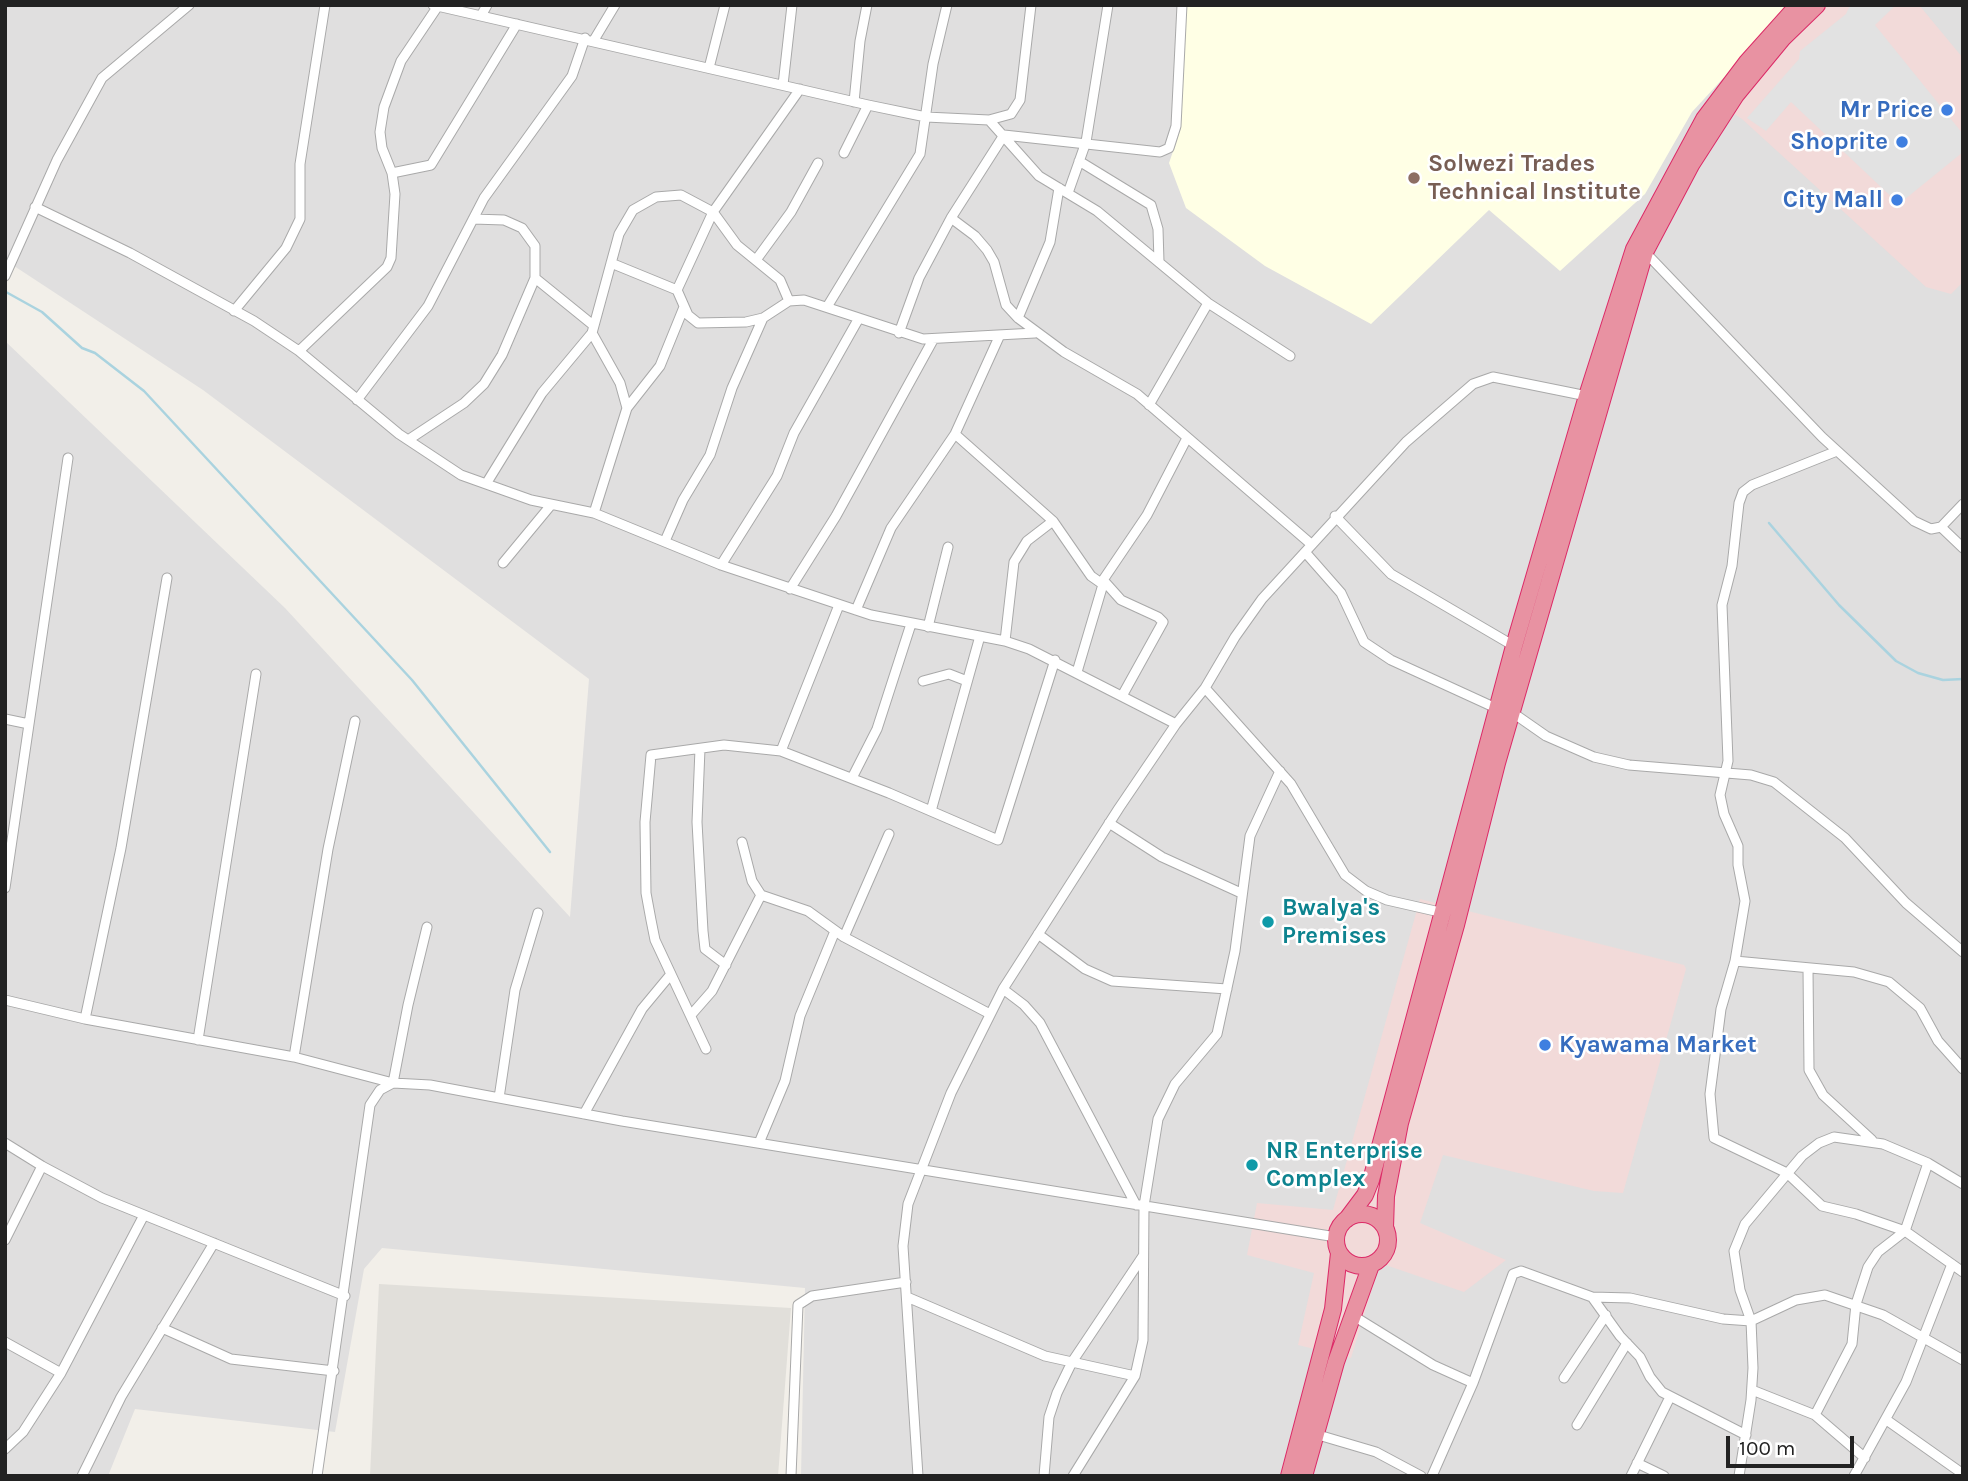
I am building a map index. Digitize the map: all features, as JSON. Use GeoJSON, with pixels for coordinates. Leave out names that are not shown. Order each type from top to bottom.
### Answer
{"type":"FeatureCollection","features":[{"type":"Feature","properties":{"kind":"highway"},"geometry":{"type":"LineString","coordinates":[[1304,1476],[1352,1315],[1371,1265],[1386,1250],[1386,1196],[1401,1123],[1506,711],[1514,646],[1587,396],[1634,249],[1667,182],[1704,119],[1773,30],[1798,5]]}},
{"type":"Feature","properties":{"kind":"highway"},"geometry":{"type":"LineString","coordinates":[[1289,1476],[1333,1308],[1337,1245],[1347,1219],[1365,1195],[1371,1180],[1444,913],[1645,251],[1678,187],[1736,95],[1783,38],[1817,5]]}},
{"type":"Feature","properties":{"kind":"highway"},"geometry":{"type":"LineString","coordinates":[[1347,1219],[1368,1215],[1385,1228]]}},
{"type":"Feature","properties":{"kind":"highway"},"geometry":{"type":"LineString","coordinates":[[1337,1245],[1355,1266],[1371,1265]]}},
{"type":"Feature","properties":{"kind":"street"},"geometry":{"type":"LineString","coordinates":[[5,276],[35,206],[102,78],[189,5]]}},
{"type":"Feature","properties":{"kind":"street"},"geometry":{"type":"LineString","coordinates":[[234,311],[286,248],[298,228],[301,208],[300,164],[325,5]]}},
{"type":"Feature","properties":{"kind":"street"},"geometry":{"type":"LineString","coordinates":[[481,16],[487,5]]}},
{"type":"Feature","properties":{"kind":"street"},"geometry":{"type":"LineString","coordinates":[[358,400],[428,306],[473,219],[503,170],[572,76],[590,39],[615,5]]}},
{"type":"Feature","properties":{"kind":"street"},"geometry":{"type":"LineString","coordinates":[[709,68],[725,5]]}},
{"type":"Feature","properties":{"kind":"street"},"geometry":{"type":"LineString","coordinates":[[783,85],[792,5]]}},
{"type":"Feature","properties":{"kind":"street"},"geometry":{"type":"LineString","coordinates":[[854,102],[860,41],[867,5]]}},
{"type":"Feature","properties":{"kind":"street"},"geometry":{"type":"LineString","coordinates":[[827,307],[920,154],[933,64],[947,5]]}},
{"type":"Feature","properties":{"kind":"street"},"geometry":{"type":"LineString","coordinates":[[299,351],[387,267],[391,258],[395,194],[382,148],[380,132],[384,107],[401,61],[436,6],[926,117],[989,120],[1011,114],[1020,100],[1031,5]]}},
{"type":"Feature","properties":{"kind":"street"},"geometry":{"type":"LineString","coordinates":[[1018,318],[1050,242],[1063,190],[1086,142],[1108,5]]}},
{"type":"Feature","properties":{"kind":"street"},"geometry":{"type":"LineString","coordinates":[[1004,135],[1160,152],[1168,148],[1175,126],[1182,5]]}},
{"type":"Feature","properties":{"kind":"street"},"geometry":{"type":"LineString","coordinates":[[391,173],[431,165],[517,23]]}},
{"type":"Feature","properties":{"kind":"street"},"geometry":{"type":"LineString","coordinates":[[677,290],[713,212],[800,89]]}},
{"type":"Feature","properties":{"kind":"street"},"geometry":{"type":"LineString","coordinates":[[844,153],[868,105]]}},
{"type":"Feature","properties":{"kind":"street"},"geometry":{"type":"LineString","coordinates":[[989,120],[1039,176],[1097,211],[1208,303],[1290,356]]}},
{"type":"Feature","properties":{"kind":"street"},"geometry":{"type":"LineString","coordinates":[[899,333],[919,278],[951,218],[1004,135]]}},
{"type":"Feature","properties":{"kind":"street"},"geometry":{"type":"LineString","coordinates":[[1079,161],[1151,205],[1158,229],[1159,262]]}},
{"type":"Feature","properties":{"kind":"street"},"geometry":{"type":"LineString","coordinates":[[756,260],[791,212],[818,163]]}},
{"type":"Feature","properties":{"kind":"street"},"geometry":{"type":"LineString","coordinates":[[486,484],[542,393],[593,329],[625,219],[643,203],[656,197],[681,195],[713,212],[737,244],[780,280],[789,301]]}},
{"type":"Feature","properties":{"kind":"street"},"geometry":{"type":"LineString","coordinates":[[35,206],[130,253],[299,351],[408,440],[461,475],[551,505],[594,513],[721,565],[839,605],[911,624],[1005,641],[1055,660],[1177,724]]}},
{"type":"Feature","properties":{"kind":"street"},"geometry":{"type":"LineString","coordinates":[[951,218],[975,236],[987,250],[994,262],[1006,305],[1018,318],[1035,333],[1137,394],[1308,548],[1341,593],[1364,642],[1391,660],[1506,711],[1546,736],[1594,757],[1673,771],[1764,778],[1786,788],[1845,838],[1906,903],[1963,952]]}},
{"type":"Feature","properties":{"kind":"street"},"geometry":{"type":"LineString","coordinates":[[408,440],[464,403],[484,384],[502,355],[535,278],[535,246],[522,228],[504,220],[473,219]]}},
{"type":"Feature","properties":{"kind":"street"},"geometry":{"type":"LineString","coordinates":[[1645,251],[1837,451],[1914,521],[1931,529],[1941,527],[1963,505]]}},
{"type":"Feature","properties":{"kind":"street"},"geometry":{"type":"LineString","coordinates":[[611,263],[677,290],[688,315],[698,323],[746,322],[763,318],[789,301],[804,300],[899,333],[933,340],[1035,333]]}},
{"type":"Feature","properties":{"kind":"street"},"geometry":{"type":"LineString","coordinates":[[535,278],[593,329],[597,347],[614,370],[627,408]]}},
{"type":"Feature","properties":{"kind":"street"},"geometry":{"type":"LineString","coordinates":[[1149,405],[1208,303]]}},
{"type":"Feature","properties":{"kind":"street"},"geometry":{"type":"LineString","coordinates":[[594,513],[627,408],[660,366],[684,307]]}},
{"type":"Feature","properties":{"kind":"street"},"geometry":{"type":"LineString","coordinates":[[665,541],[683,500],[710,455],[732,388],[763,318]]}},
{"type":"Feature","properties":{"kind":"street"},"geometry":{"type":"LineString","coordinates":[[721,565],[777,476],[794,433],[859,318]]}},
{"type":"Feature","properties":{"kind":"street"},"geometry":{"type":"LineString","coordinates":[[856,610],[891,528],[956,434],[999,337]]}},
{"type":"Feature","properties":{"kind":"street"},"geometry":{"type":"LineString","coordinates":[[790,589],[836,516],[933,340]]}},
{"type":"Feature","properties":{"kind":"street"},"geometry":{"type":"LineString","coordinates":[[919,1476],[906,1282],[905,1226],[908,1204],[951,1093],[1003,989],[1109,823],[1205,688],[1235,637],[1262,599],[1335,516],[1406,442],[1473,384],[1493,377],[1587,396]]}},
{"type":"Feature","properties":{"kind":"street"},"geometry":{"type":"LineString","coordinates":[[956,434],[1053,521],[1091,576],[1098,582],[1104,581]]}},
{"type":"Feature","properties":{"kind":"street"},"geometry":{"type":"LineString","coordinates":[[1077,673],[1104,581],[1147,515],[1187,438]]}},
{"type":"Feature","properties":{"kind":"street"},"geometry":{"type":"LineString","coordinates":[[1837,451],[1759,482],[1747,488],[1740,496],[1732,566],[1722,605],[1727,686],[1726,773],[1720,795],[1738,846],[1738,865],[1745,901],[1735,961],[1724,989],[1712,1063],[1712,1134],[1718,1141],[1787,1173],[1822,1206],[1856,1213],[1905,1231],[1963,1272]]}},
{"type":"Feature","properties":{"kind":"street"},"geometry":{"type":"LineString","coordinates":[[5,888],[68,458]]}},
{"type":"Feature","properties":{"kind":"street"},"geometry":{"type":"LineString","coordinates":[[503,563],[551,505]]}},
{"type":"Feature","properties":{"kind":"street"},"geometry":{"type":"LineString","coordinates":[[1335,516],[1391,574],[1514,646]]}},
{"type":"Feature","properties":{"kind":"street"},"geometry":{"type":"LineString","coordinates":[[1005,641],[1014,562],[1027,541],[1053,521]]}},
{"type":"Feature","properties":{"kind":"street"},"geometry":{"type":"LineString","coordinates":[[1941,527],[1963,548]]}},
{"type":"Feature","properties":{"kind":"street"},"geometry":{"type":"LineString","coordinates":[[928,627],[948,547]]}},
{"type":"Feature","properties":{"kind":"street"},"geometry":{"type":"LineString","coordinates":[[85,1019],[121,848],[167,578]]}},
{"type":"Feature","properties":{"kind":"street"},"geometry":{"type":"LineString","coordinates":[[1104,581],[1121,600],[1158,617],[1163,622],[1122,696]]}},
{"type":"Feature","properties":{"kind":"street"},"geometry":{"type":"LineString","coordinates":[[781,751],[839,605]]}},
{"type":"Feature","properties":{"kind":"street"},"geometry":{"type":"LineString","coordinates":[[852,778],[877,729],[911,624]]}},
{"type":"Feature","properties":{"kind":"street"},"geometry":{"type":"LineString","coordinates":[[931,811],[980,636]]}},
{"type":"Feature","properties":{"kind":"street"},"geometry":{"type":"LineString","coordinates":[[706,1049],[655,940],[646,894],[648,775],[651,755],[656,752],[742,745],[781,751],[931,811],[991,840],[1000,839],[1055,660]]}},
{"type":"Feature","properties":{"kind":"street"},"geometry":{"type":"LineString","coordinates":[[198,1040],[256,674]]}},
{"type":"Feature","properties":{"kind":"street"},"geometry":{"type":"LineString","coordinates":[[923,681],[949,674],[967,681]]}},
{"type":"Feature","properties":{"kind":"street"},"geometry":{"type":"LineString","coordinates":[[1205,688],[1280,771],[1301,799],[1345,875],[1366,891],[1387,900],[1444,913]]}},
{"type":"Feature","properties":{"kind":"street"},"geometry":{"type":"LineString","coordinates":[[5,719],[29,724]]}},
{"type":"Feature","properties":{"kind":"street"},"geometry":{"type":"LineString","coordinates":[[293,1057],[328,849],[355,721]]}},
{"type":"Feature","properties":{"kind":"street"},"geometry":{"type":"LineString","coordinates":[[700,748],[697,822],[705,949],[726,965]]}},
{"type":"Feature","properties":{"kind":"street"},"geometry":{"type":"LineString","coordinates":[[1073,1476],[1135,1376],[1143,1340],[1140,1206],[1161,1109],[1175,1084],[1213,1042],[1227,989],[1250,836],[1280,771]]}},
{"type":"Feature","properties":{"kind":"street"},"geometry":{"type":"LineString","coordinates":[[1109,823],[1162,857],[1241,893]]}},
{"type":"Feature","properties":{"kind":"street"},"geometry":{"type":"LineString","coordinates":[[759,1143],[785,1081],[800,1016],[889,834]]}},
{"type":"Feature","properties":{"kind":"street"},"geometry":{"type":"LineString","coordinates":[[742,842],[752,881],[761,895],[808,911],[840,934],[990,1014]]}},
{"type":"Feature","properties":{"kind":"street"},"geometry":{"type":"LineString","coordinates":[[691,1015],[712,991],[761,895]]}},
{"type":"Feature","properties":{"kind":"street"},"geometry":{"type":"LineString","coordinates":[[499,1098],[515,990],[538,913]]}},
{"type":"Feature","properties":{"kind":"street"},"geometry":{"type":"LineString","coordinates":[[393,1083],[427,926]]}},
{"type":"Feature","properties":{"kind":"street"},"geometry":{"type":"LineString","coordinates":[[1038,934],[1085,969],[1112,981],[1227,989]]}},
{"type":"Feature","properties":{"kind":"street"},"geometry":{"type":"LineString","coordinates":[[1735,961],[1854,972],[1889,982],[1920,1008],[1938,1041],[1963,1069]]}},
{"type":"Feature","properties":{"kind":"street"},"geometry":{"type":"LineString","coordinates":[[1808,969],[1809,1070],[1823,1095],[1874,1142]]}},
{"type":"Feature","properties":{"kind":"street"},"geometry":{"type":"LineString","coordinates":[[584,1114],[642,1009],[671,974]]}},
{"type":"Feature","properties":{"kind":"street"},"geometry":{"type":"LineString","coordinates":[[1003,989],[1024,1005],[1040,1023],[1140,1206]]}},
{"type":"Feature","properties":{"kind":"street"},"geometry":{"type":"LineString","coordinates":[[5,1000],[85,1019],[293,1057],[393,1083],[430,1085],[584,1114],[1140,1206],[1337,1245]]}},
{"type":"Feature","properties":{"kind":"street"},"geometry":{"type":"LineString","coordinates":[[317,1476],[345,1296],[357,1185],[370,1105],[380,1090],[393,1083]]}},
{"type":"Feature","properties":{"kind":"street"},"geometry":{"type":"LineString","coordinates":[[1739,1476],[1752,1390],[1751,1321],[1740,1290],[1734,1251],[1745,1224],[1787,1173],[1819,1143],[1835,1137],[1874,1142],[1928,1163],[1963,1184]]}},
{"type":"Feature","properties":{"kind":"street"},"geometry":{"type":"LineString","coordinates":[[5,1143],[102,1198],[345,1296]]}},
{"type":"Feature","properties":{"kind":"street"},"geometry":{"type":"LineString","coordinates":[[1815,1415],[1852,1344],[1856,1304],[1873,1259],[1905,1231],[1928,1163]]}},
{"type":"Feature","properties":{"kind":"street"},"geometry":{"type":"LineString","coordinates":[[5,1240],[42,1166]]}},
{"type":"Feature","properties":{"kind":"street"},"geometry":{"type":"LineString","coordinates":[[5,1449],[23,1432],[61,1373],[145,1214]]}},
{"type":"Feature","properties":{"kind":"street"},"geometry":{"type":"LineString","coordinates":[[82,1476],[121,1397],[214,1243]]}},
{"type":"Feature","properties":{"kind":"street"},"geometry":{"type":"LineString","coordinates":[[1044,1476],[1049,1417],[1072,1362],[1143,1256]]}},
{"type":"Feature","properties":{"kind":"street"},"geometry":{"type":"LineString","coordinates":[[1854,1476],[1888,1421],[1952,1264]]}},
{"type":"Feature","properties":{"kind":"street"},"geometry":{"type":"LineString","coordinates":[[1432,1476],[1473,1383],[1516,1271],[1592,1297],[1630,1298],[1689,1314],[1751,1321],[1811,1296],[1825,1295],[1883,1315],[1923,1340],[1963,1360]]}},
{"type":"Feature","properties":{"kind":"street"},"geometry":{"type":"LineString","coordinates":[[790,1476],[798,1305],[812,1296],[906,1282]]}},
{"type":"Feature","properties":{"kind":"street"},"geometry":{"type":"LineString","coordinates":[[907,1297],[1027,1349],[1135,1376]]}},
{"type":"Feature","properties":{"kind":"street"},"geometry":{"type":"LineString","coordinates":[[1592,1297],[1640,1357],[1655,1385],[1670,1397],[1746,1435]]}},
{"type":"Feature","properties":{"kind":"street"},"geometry":{"type":"LineString","coordinates":[[1352,1315],[1433,1365],[1473,1383]]}},
{"type":"Feature","properties":{"kind":"street"},"geometry":{"type":"LineString","coordinates":[[1564,1378],[1606,1315]]}},
{"type":"Feature","properties":{"kind":"street"},"geometry":{"type":"LineString","coordinates":[[162,1328],[231,1359],[334,1371]]}},
{"type":"Feature","properties":{"kind":"street"},"geometry":{"type":"LineString","coordinates":[[5,1342],[61,1373]]}},
{"type":"Feature","properties":{"kind":"street"},"geometry":{"type":"LineString","coordinates":[[1577,1425],[1627,1343]]}},
{"type":"Feature","properties":{"kind":"street"},"geometry":{"type":"LineString","coordinates":[[1752,1390],[1815,1415],[1865,1458]]}},
{"type":"Feature","properties":{"kind":"street"},"geometry":{"type":"LineString","coordinates":[[1631,1476],[1670,1397]]}},
{"type":"Feature","properties":{"kind":"street"},"geometry":{"type":"LineString","coordinates":[[1888,1421],[1963,1474]]}},
{"type":"Feature","properties":{"kind":"street"},"geometry":{"type":"LineString","coordinates":[[1315,1434],[1376,1452],[1421,1476]]}},
{"type":"Feature","properties":{"kind":"street"},"geometry":{"type":"LineString","coordinates":[[1637,1463],[1664,1476]]}},
{"type":"Feature","properties":{"kind":"shaded area"},"geometry":{"type":"Polygon","coordinates":[[[5,5],[1963,5],[1963,1476],[801,1476],[805,1288],[382,1248],[364,1269],[335,1432],[135,1409],[108,1476],[5,1476],[5,341],[285,608],[570,917],[589,679],[203,390],[5,260],[5,5]]]}},
{"type":"Feature","properties":{"kind":"shaded area","name":"Solwezi Trades Technical Institute"},"geometry":{"type":"Polygon","coordinates":[[[1187,5],[1791,5],[1692,112],[1645,194],[1560,271],[1489,210],[1371,324],[1265,266],[1186,208],[1169,163],[1181,128],[1183,22],[1187,5]]]}},
{"type":"Feature","properties":{"kind":"shaded area","name":"City Mall"},"geometry":{"type":"Polygon","coordinates":[[[1824,5],[1919,5],[1963,58],[1963,282],[1951,294],[1926,287],[1742,119],[1727,109],[1824,5]]]}},
{"type":"Feature","properties":{"kind":"shaded area"},"geometry":{"type":"Polygon","coordinates":[[[1850,5],[1896,5],[1875,25],[1963,134],[1963,152],[1899,204],[1791,102],[1766,131],[1747,118],[1799,59],[1800,51],[1846,14],[1850,5]]]}},
{"type":"Feature","properties":{"kind":"shaded area"},"geometry":{"type":"Polygon","coordinates":[[[1420,899],[1684,965],[1686,969],[1623,1193],[1594,1191],[1443,1155],[1420,1223],[1506,1260],[1464,1292],[1380,1263],[1351,1358],[1298,1345],[1314,1273],[1247,1255],[1257,1203],[1333,1210],[1420,899]]]}},
{"type":"Feature","properties":{"kind":"shaded area"},"geometry":{"type":"Polygon","coordinates":[[[379,1284],[791,1308],[778,1476],[370,1476],[379,1284]]]}},
{"type":"Feature","properties":{"kind":"waterway"},"geometry":{"type":"LineString","coordinates":[[6,292],[42,312],[82,348],[95,353],[144,391],[412,680],[550,852]]}},
{"type":"Feature","properties":{"kind":"waterway"},"geometry":{"type":"LineString","coordinates":[[1769,523],[1839,605],[1896,661],[1918,673],[1943,680],[1963,679]]}},
{"type":"Feature","properties":{"kind":"place","name":"Mr Price"},"geometry":{"type":"Point","coordinates":[1947,110]}},
{"type":"Feature","properties":{"kind":"place","name":"Shoprite"},"geometry":{"type":"Point","coordinates":[1902,142]}},
{"type":"Feature","properties":{"kind":"place","name":"Solwezi Trades Technical Institute"},"geometry":{"type":"Point","coordinates":[1414,178]}},
{"type":"Feature","properties":{"kind":"place","name":"City Mall"},"geometry":{"type":"Point","coordinates":[1897,200]}},
{"type":"Feature","properties":{"kind":"place","name":"Bwalya's Premises"},"geometry":{"type":"Point","coordinates":[1268,922]}},
{"type":"Feature","properties":{"kind":"place","name":"Kyawama Market"},"geometry":{"type":"Point","coordinates":[1545,1045]}},
{"type":"Feature","properties":{"kind":"place","name":"NR Enterprise Complex"},"geometry":{"type":"Point","coordinates":[1252,1165]}}]}
